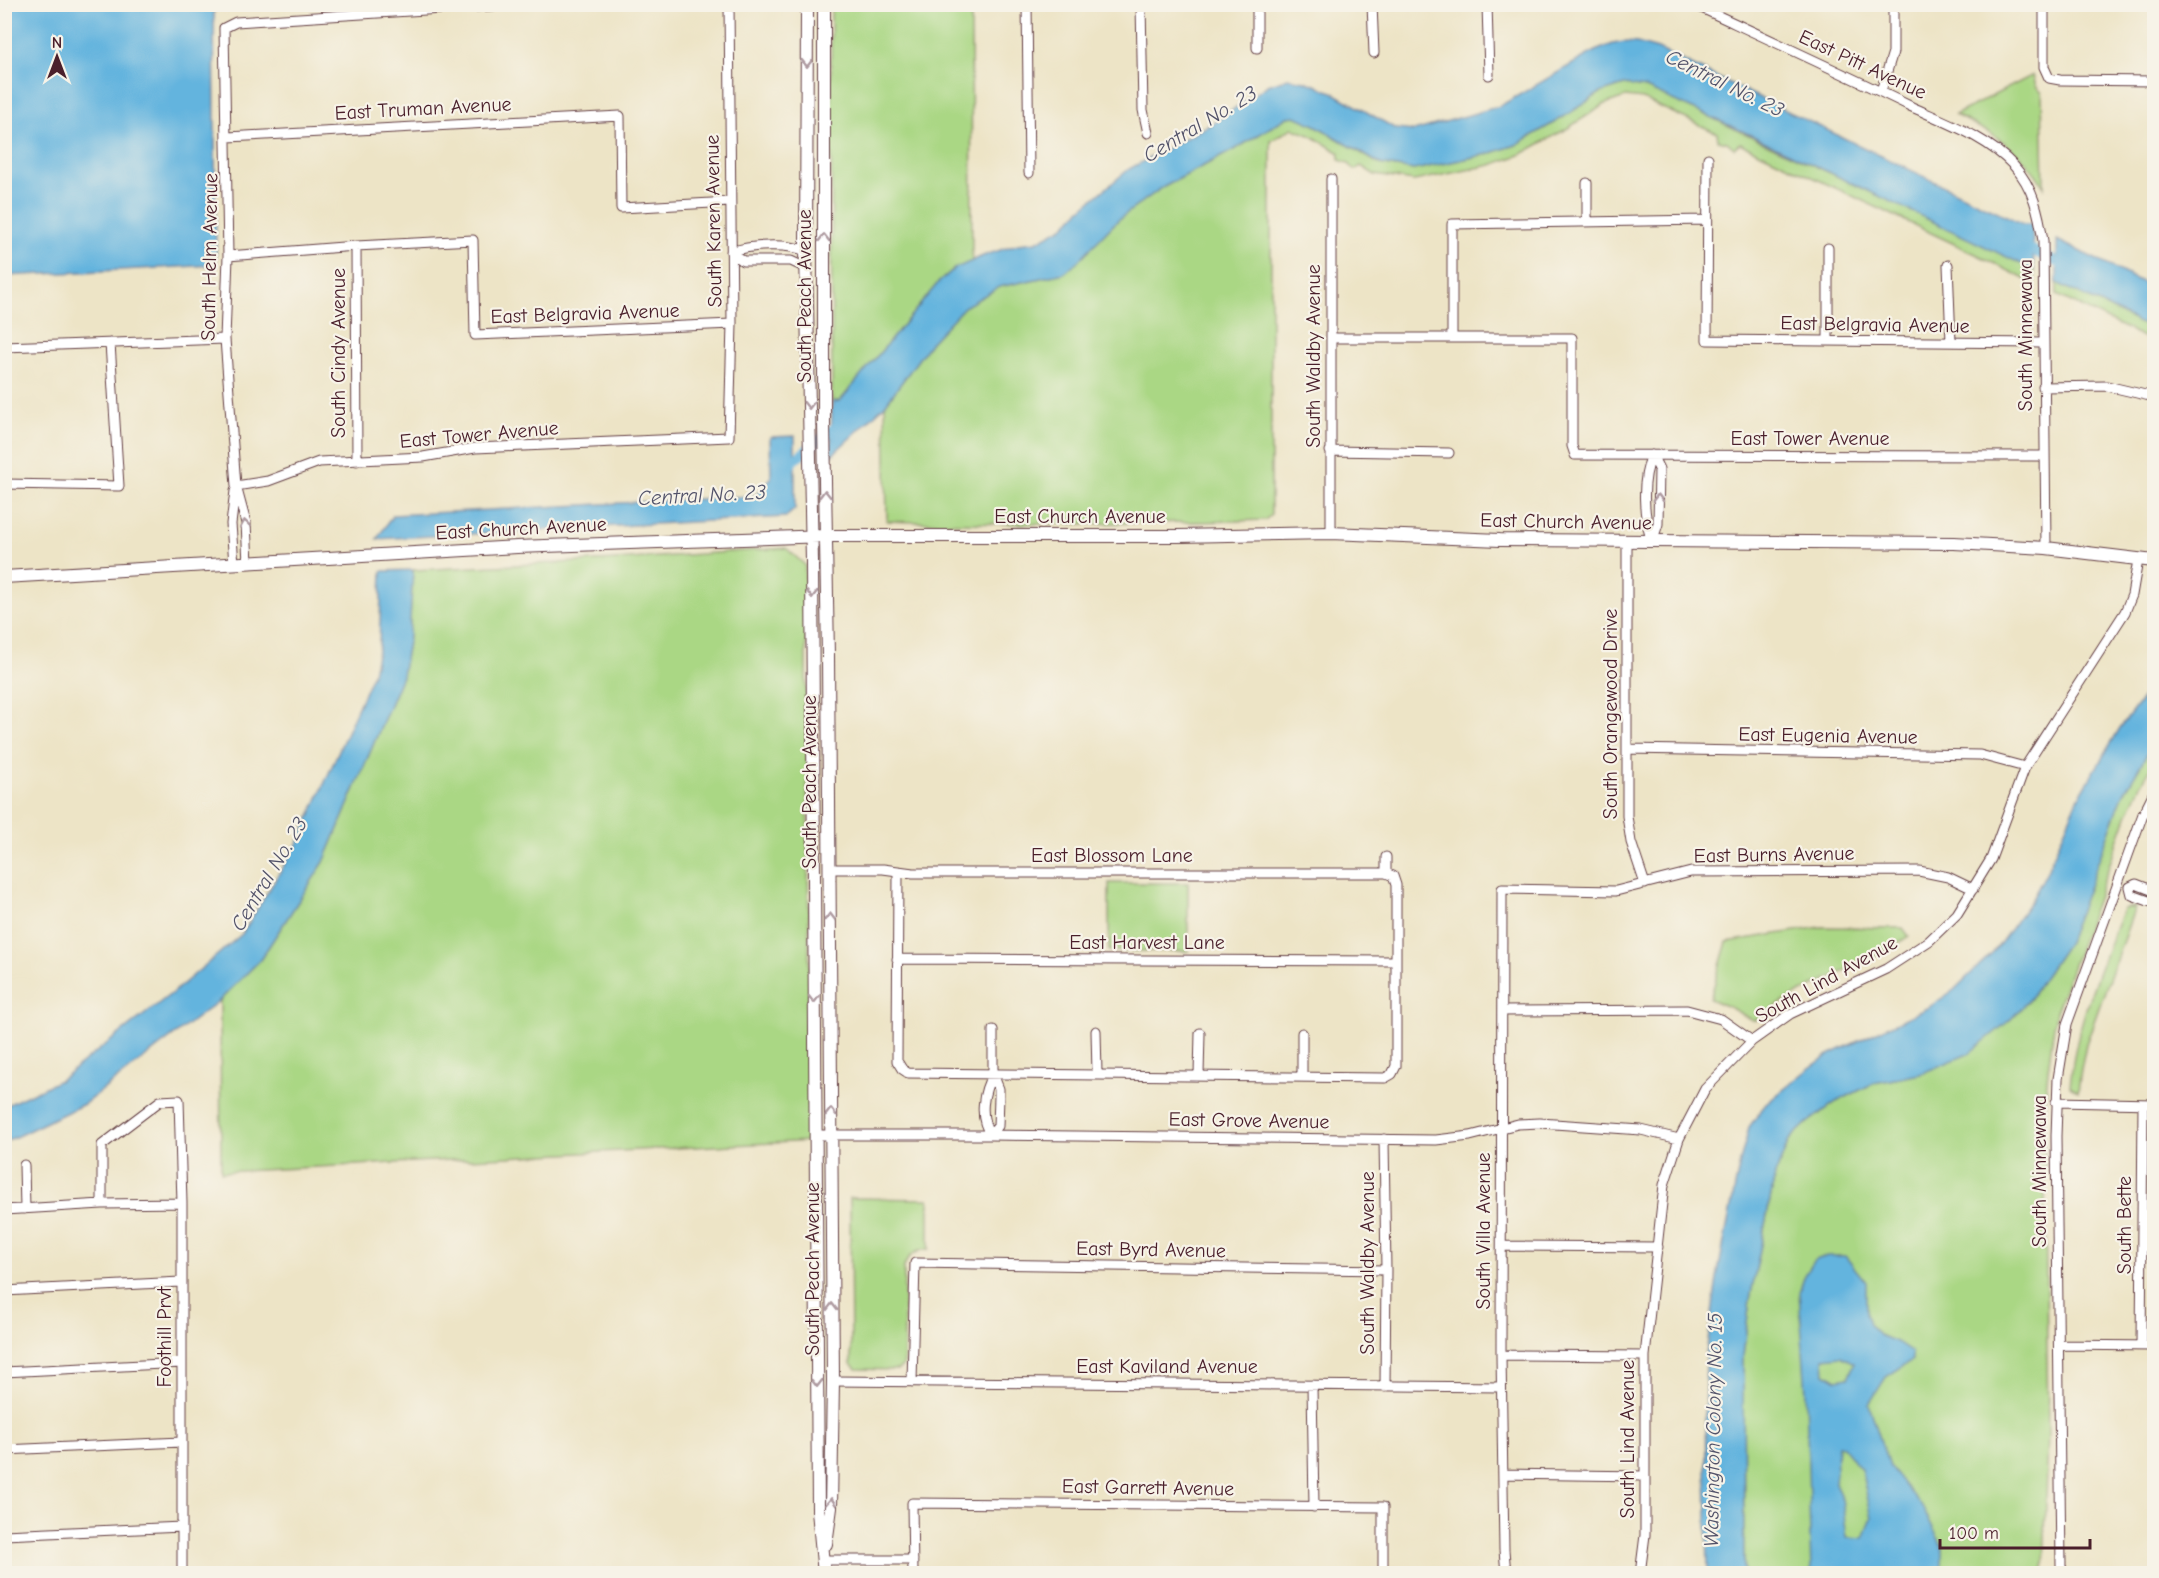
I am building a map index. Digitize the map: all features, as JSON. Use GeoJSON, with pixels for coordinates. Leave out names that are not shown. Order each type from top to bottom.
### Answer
{"type":"FeatureCollection","features":[{"type":"Feature","properties":{"kind":"street","name":"South Helm Avenue"},"geometry":{"type":"LineString","coordinates":[[248,563],[246,522],[236,486],[225,339],[228,137],[224,28],[236,22],[521,4]]}},
{"type":"Feature","properties":{"kind":"street","name":"South Karen Avenue"},"geometry":{"type":"LineString","coordinates":[[729,4],[732,324],[729,437]]}},
{"type":"Feature","properties":{"kind":"street","name":"South Peach Avenue"},"geometry":{"type":"LineString","coordinates":[[807,4],[806,267],[812,536],[818,1511],[824,1574]]}},
{"type":"Feature","properties":{"kind":"street","name":"South Peach Avenue"},"geometry":{"type":"LineString","coordinates":[[824,4],[824,453],[833,1381],[831,1508],[824,1560]]}},
{"type":"Feature","properties":{"kind":"street"},"geometry":{"type":"LineString","coordinates":[[1027,4],[1029,173]]}},
{"type":"Feature","properties":{"kind":"street"},"geometry":{"type":"LineString","coordinates":[[1141,4],[1143,110],[1148,133]]}},
{"type":"Feature","properties":{"kind":"street"},"geometry":{"type":"LineString","coordinates":[[1257,4],[1257,48]]}},
{"type":"Feature","properties":{"kind":"street"},"geometry":{"type":"LineString","coordinates":[[1372,4],[1374,53]]}},
{"type":"Feature","properties":{"kind":"street"},"geometry":{"type":"LineString","coordinates":[[1487,4],[1489,75]]}},
{"type":"Feature","properties":{"kind":"street","name":"East Pitt Avenue"},"geometry":{"type":"LineString","coordinates":[[1693,4],[1881,91],[1984,142]]}},
{"type":"Feature","properties":{"kind":"street"},"geometry":{"type":"LineString","coordinates":[[1881,91],[1893,52],[1893,4]]}},
{"type":"Feature","properties":{"kind":"street"},"geometry":{"type":"LineString","coordinates":[[2044,4],[2044,67],[2049,78],[2154,81]]}},
{"type":"Feature","properties":{"kind":"street","name":"East Truman Avenue"},"geometry":{"type":"LineString","coordinates":[[228,137],[620,116],[621,208],[730,202]]}},
{"type":"Feature","properties":{"kind":"street","name":"South Minnewawa"},"geometry":{"type":"LineString","coordinates":[[1984,142],[2002,154],[2026,183],[2035,200],[2043,241],[2042,343],[2046,548]]}},
{"type":"Feature","properties":{"kind":"street"},"geometry":{"type":"LineString","coordinates":[[1331,338],[1452,338],[1452,224],[1707,220],[1707,158]]}},
{"type":"Feature","properties":{"kind":"street","name":"South Waldby Avenue"},"geometry":{"type":"LineString","coordinates":[[1331,179],[1331,533]]}},
{"type":"Feature","properties":{"kind":"street"},"geometry":{"type":"LineString","coordinates":[[1587,183],[1587,222]]}},
{"type":"Feature","properties":{"kind":"street","name":"East Belgravia Avenue"},"geometry":{"type":"LineString","coordinates":[[1707,220],[1707,340],[2042,343]]}},
{"type":"Feature","properties":{"kind":"street","name":"East Belgravia Avenue"},"geometry":{"type":"LineString","coordinates":[[356,246],[473,240],[476,335],[732,324]]}},
{"type":"Feature","properties":{"kind":"street"},"geometry":{"type":"LineString","coordinates":[[228,256],[356,246]]}},
{"type":"Feature","properties":{"kind":"street","name":"South Cindy Avenue"},"geometry":{"type":"LineString","coordinates":[[356,246],[357,461]]}},
{"type":"Feature","properties":{"kind":"street"},"geometry":{"type":"LineString","coordinates":[[731,252],[744,247],[791,247],[811,254],[816,263],[818,335],[824,356]]}},
{"type":"Feature","properties":{"kind":"street"},"geometry":{"type":"LineString","coordinates":[[1828,248],[1828,341]]}},
{"type":"Feature","properties":{"kind":"street"},"geometry":{"type":"LineString","coordinates":[[731,252],[743,261],[791,261],[806,267]]}},
{"type":"Feature","properties":{"kind":"street"},"geometry":{"type":"LineString","coordinates":[[1948,265],[1951,342]]}},
{"type":"Feature","properties":{"kind":"street","name":"East Tower Avenue"},"geometry":{"type":"LineString","coordinates":[[1452,338],[1572,338],[1572,446],[1575,455],[2045,456]]}},
{"type":"Feature","properties":{"kind":"street"},"geometry":{"type":"LineString","coordinates":[[4,347],[225,339]]}},
{"type":"Feature","properties":{"kind":"street"},"geometry":{"type":"LineString","coordinates":[[4,484],[119,486],[110,343]]}},
{"type":"Feature","properties":{"kind":"street"},"geometry":{"type":"LineString","coordinates":[[2043,387],[2107,386],[2154,397]]}},
{"type":"Feature","properties":{"kind":"street","name":"East Tower Avenue"},"geometry":{"type":"LineString","coordinates":[[236,486],[268,481],[320,462],[423,457],[475,448],[729,437]]}},
{"type":"Feature","properties":{"kind":"street"},"geometry":{"type":"LineString","coordinates":[[1330,452],[1449,453]]}},
{"type":"Feature","properties":{"kind":"street"},"geometry":{"type":"LineString","coordinates":[[1652,455],[1646,469],[1646,525],[1652,542]]}},
{"type":"Feature","properties":{"kind":"street","name":"South Helm Avenue"},"geometry":{"type":"LineString","coordinates":[[234,564],[231,524],[236,486]]}},
{"type":"Feature","properties":{"kind":"street","name":"East Church Avenue"},"geometry":{"type":"LineString","coordinates":[[4,577],[517,547],[812,536],[1178,536],[1331,533],[1500,540],[1954,543],[2046,548],[2154,561]]}},
{"type":"Feature","properties":{"kind":"street","name":"South Orangewood Drive"},"geometry":{"type":"LineString","coordinates":[[1627,541],[1627,816],[1631,842],[1645,884]]}},
{"type":"Feature","properties":{"kind":"street","name":"South Lind Avenue"},"geometry":{"type":"LineString","coordinates":[[1640,1574],[1645,1535],[1645,1356],[1664,1185],[1679,1139],[1705,1089],[1752,1041],[1790,1014],[1886,969],[1929,941],[1957,914],[1992,859],[2025,767],[2125,612],[2132,595],[2138,560]]}},
{"type":"Feature","properties":{"kind":"street"},"geometry":{"type":"LineString","coordinates":[[813,693],[818,721],[819,799],[824,808],[829,810]]}},
{"type":"Feature","properties":{"kind":"street","name":"East Eugenia Avenue"},"geometry":{"type":"LineString","coordinates":[[1628,750],[1980,755],[2025,767]]}},
{"type":"Feature","properties":{"kind":"street","name":"South Minnewawa"},"geometry":{"type":"LineString","coordinates":[[2060,1571],[2056,1102],[2061,1052],[2067,1024],[2117,883],[2143,814],[2154,792]]}},
{"type":"Feature","properties":{"kind":"street"},"geometry":{"type":"LineString","coordinates":[[898,871],[897,1061],[902,1069],[909,1073],[1385,1078],[1392,1074],[1396,1066],[1396,885],[1390,875],[1386,857]]}},
{"type":"Feature","properties":{"kind":"street","name":"East Blossom Lane"},"geometry":{"type":"LineString","coordinates":[[829,869],[1390,875]]}},
{"type":"Feature","properties":{"kind":"street","name":"East Burns Avenue"},"geometry":{"type":"LineString","coordinates":[[1502,889],[1616,891],[1691,872],[1919,871],[1948,877],[1973,889]]}},
{"type":"Feature","properties":{"kind":"street"},"geometry":{"type":"LineString","coordinates":[[2117,883],[2130,887],[2136,884],[2154,891]]}},
{"type":"Feature","properties":{"kind":"street"},"geometry":{"type":"LineString","coordinates":[[2130,887],[2132,895],[2154,903]]}},
{"type":"Feature","properties":{"kind":"street","name":"South Villa Avenue"},"geometry":{"type":"LineString","coordinates":[[1502,889],[1501,1387],[1506,1574]]}},
{"type":"Feature","properties":{"kind":"street","name":"East Harvest Lane"},"geometry":{"type":"LineString","coordinates":[[897,959],[1396,961]]}},
{"type":"Feature","properties":{"kind":"street"},"geometry":{"type":"LineString","coordinates":[[1502,1011],[1687,1010],[1721,1019],[1752,1041]]}},
{"type":"Feature","properties":{"kind":"street"},"geometry":{"type":"LineString","coordinates":[[993,1030],[993,1074],[999,1089],[998,1126],[991,1135],[984,1126],[984,1089],[993,1074]]}},
{"type":"Feature","properties":{"kind":"street"},"geometry":{"type":"LineString","coordinates":[[1096,1031],[1097,1074]]}},
{"type":"Feature","properties":{"kind":"street"},"geometry":{"type":"LineString","coordinates":[[1199,1075],[1200,1033]]}},
{"type":"Feature","properties":{"kind":"street"},"geometry":{"type":"LineString","coordinates":[[1302,1033],[1302,1077]]}},
{"type":"Feature","properties":{"kind":"street","name":"Foothill Prvt"},"geometry":{"type":"LineString","coordinates":[[102,1204],[102,1145],[160,1101],[179,1100],[182,1203],[182,1574]]}},
{"type":"Feature","properties":{"kind":"street"},"geometry":{"type":"LineString","coordinates":[[2056,1102],[2154,1104]]}},
{"type":"Feature","properties":{"kind":"street"},"geometry":{"type":"LineString","coordinates":[[984,1108],[991,1104],[998,1109]]}},
{"type":"Feature","properties":{"kind":"street","name":"South Bette"},"geometry":{"type":"LineString","coordinates":[[2141,1346],[2143,1104]]}},
{"type":"Feature","properties":{"kind":"street","name":"East Grove Avenue"},"geometry":{"type":"LineString","coordinates":[[815,1135],[1436,1140],[1470,1136],[1518,1124],[1540,1123],[1641,1130],[1679,1139]]}},
{"type":"Feature","properties":{"kind":"street","name":"South Waldby Avenue"},"geometry":{"type":"LineString","coordinates":[[1384,1139],[1385,1387]]}},
{"type":"Feature","properties":{"kind":"street"},"geometry":{"type":"LineString","coordinates":[[24,1165],[26,1209]]}},
{"type":"Feature","properties":{"kind":"street"},"geometry":{"type":"LineString","coordinates":[[4,1210],[102,1204],[182,1203]]}},
{"type":"Feature","properties":{"kind":"street"},"geometry":{"type":"LineString","coordinates":[[2142,1223],[2154,1223]]}},
{"type":"Feature","properties":{"kind":"street"},"geometry":{"type":"LineString","coordinates":[[1502,1246],[1658,1247]]}},
{"type":"Feature","properties":{"kind":"street","name":"East Byrd Avenue"},"geometry":{"type":"LineString","coordinates":[[912,1382],[915,1263],[1386,1270]]}},
{"type":"Feature","properties":{"kind":"street"},"geometry":{"type":"LineString","coordinates":[[4,1290],[181,1282]]}},
{"type":"Feature","properties":{"kind":"street"},"geometry":{"type":"LineString","coordinates":[[2059,1345],[2154,1346]]}},
{"type":"Feature","properties":{"kind":"street"},"geometry":{"type":"LineString","coordinates":[[1501,1355],[1645,1356]]}},
{"type":"Feature","properties":{"kind":"street"},"geometry":{"type":"LineString","coordinates":[[4,1372],[182,1363]]}},
{"type":"Feature","properties":{"kind":"street","name":"East Kaviland Avenue"},"geometry":{"type":"LineString","coordinates":[[833,1381],[1501,1387]]}},
{"type":"Feature","properties":{"kind":"street"},"geometry":{"type":"LineString","coordinates":[[1312,1385],[1314,1507]]}},
{"type":"Feature","properties":{"kind":"street"},"geometry":{"type":"LineString","coordinates":[[4,1450],[182,1442]]}},
{"type":"Feature","properties":{"kind":"street"},"geometry":{"type":"LineString","coordinates":[[1504,1474],[1644,1476]]}},
{"type":"Feature","properties":{"kind":"street","name":"East Garrett Avenue"},"geometry":{"type":"LineString","coordinates":[[913,1560],[912,1503],[1383,1507],[1383,1574]]}},
{"type":"Feature","properties":{"kind":"street"},"geometry":{"type":"LineString","coordinates":[[4,1536],[182,1527]]}},
{"type":"Feature","properties":{"kind":"street"},"geometry":{"type":"LineString","coordinates":[[824,1560],[913,1560],[913,1574]]}},
{"type":"Feature","properties":{"kind":"green space"},"geometry":{"type":"Polygon","coordinates":[[[831,5],[971,5],[972,262],[954,269],[938,283],[840,401],[832,402],[831,5]]]}},
{"type":"Feature","properties":{"kind":"green space"},"geometry":{"type":"Polygon","coordinates":[[[2033,75],[2036,86],[2042,93],[2044,187],[2016,152],[1994,136],[1955,115],[2033,75]]]}},
{"type":"Feature","properties":{"kind":"green space"},"geometry":{"type":"Polygon","coordinates":[[[1624,85],[1646,88],[1671,99],[1987,246],[2034,270],[2034,284],[1982,257],[1740,143],[1734,148],[1727,142],[1718,140],[1717,133],[1643,99],[1625,97],[1605,104],[1520,155],[1491,165],[1414,181],[1375,175],[1361,166],[1355,170],[1348,163],[1339,160],[1340,153],[1312,136],[1292,128],[1271,141],[1271,515],[1265,520],[1123,523],[982,524],[887,521],[885,405],[931,342],[964,307],[999,287],[1064,273],[1119,219],[1160,189],[1239,147],[1287,117],[1295,116],[1317,126],[1379,164],[1414,170],[1488,154],[1516,145],[1600,93],[1624,85]]]}},
{"type":"Feature","properties":{"kind":"green space"},"geometry":{"type":"Polygon","coordinates":[[[2057,283],[2154,330],[2154,340],[2147,339],[2057,295],[2057,283]]]}},
{"type":"Feature","properties":{"kind":"green space"},"geometry":{"type":"Polygon","coordinates":[[[786,548],[805,565],[811,1141],[221,1172],[220,1000],[260,960],[324,862],[402,676],[409,636],[413,570],[616,560],[786,548]]]}},
{"type":"Feature","properties":{"kind":"green space"},"geometry":{"type":"Polygon","coordinates":[[[2154,742],[2154,762],[2127,816],[2056,1012],[2048,1070],[2044,1113],[2048,1431],[2044,1573],[1744,1574],[1743,1356],[1750,1299],[1775,1175],[1789,1140],[1807,1123],[1836,1102],[1874,1083],[1920,1074],[2010,1020],[2028,1001],[2068,942],[2123,795],[2154,742]]]}},
{"type":"Feature","properties":{"kind":"green space"},"geometry":{"type":"Polygon","coordinates":[[[1109,883],[1188,883],[1188,951],[1109,951],[1109,883]]]}},
{"type":"Feature","properties":{"kind":"green space"},"geometry":{"type":"Polygon","coordinates":[[[2135,907],[2086,1044],[2078,1091],[2070,1086],[2083,1018],[2123,909],[2135,907]]]}},
{"type":"Feature","properties":{"kind":"green space"},"geometry":{"type":"Polygon","coordinates":[[[1821,927],[1903,928],[1909,936],[1793,997],[1756,1020],[1710,999],[1727,942],[1821,927]]]}},
{"type":"Feature","properties":{"kind":"green space"},"geometry":{"type":"Polygon","coordinates":[[[850,1198],[929,1199],[929,1249],[913,1254],[904,1267],[904,1364],[898,1370],[856,1369],[851,1364],[850,1198]]]}},
{"type":"Feature","properties":{"kind":"water"},"geometry":{"type":"Polygon","coordinates":[[[5,4],[214,5],[216,265],[5,276],[5,4]]]}},
{"type":"Feature","properties":{"kind":"water"},"geometry":{"type":"Polygon","coordinates":[[[1624,42],[1658,49],[2023,224],[2032,224],[2034,270],[1753,136],[1646,88],[1624,85],[1600,93],[1516,145],[1488,154],[1414,170],[1380,164],[1317,126],[1295,116],[1287,117],[1239,147],[1160,189],[1119,219],[1064,273],[999,287],[964,307],[931,342],[885,405],[831,456],[832,402],[840,401],[938,283],[954,269],[1018,244],[1036,242],[1063,227],[1129,169],[1215,122],[1268,85],[1288,78],[1305,81],[1332,92],[1396,129],[1414,131],[1500,106],[1595,51],[1624,42]]]}},
{"type":"Feature","properties":{"kind":"water"},"geometry":{"type":"Polygon","coordinates":[[[2057,240],[2154,288],[2154,330],[2057,283],[2057,240]]]}},
{"type":"Feature","properties":{"kind":"water"},"geometry":{"type":"Polygon","coordinates":[[[795,436],[795,509],[786,517],[377,539],[393,515],[755,496],[771,478],[770,437],[795,436]]]}},
{"type":"Feature","properties":{"kind":"water"},"geometry":{"type":"Polygon","coordinates":[[[413,570],[409,636],[402,676],[324,862],[260,960],[220,1000],[84,1104],[5,1142],[5,1106],[60,1080],[176,990],[242,934],[299,841],[373,673],[379,646],[382,571],[413,570]]]}},
{"type":"Feature","properties":{"kind":"water","name":"Washington Colony No. 15"},"geometry":{"type":"Polygon","coordinates":[[[2154,683],[2154,742],[2123,795],[2068,942],[2028,1001],[2010,1020],[1968,1054],[1920,1074],[1874,1083],[1836,1102],[1807,1123],[1789,1140],[1775,1175],[1750,1299],[1743,1356],[1744,1573],[1708,1573],[1706,1354],[1718,1272],[1749,1127],[1765,1105],[1807,1070],[1827,1056],[1929,1007],[1954,990],[1997,948],[2032,899],[2046,873],[2079,797],[2120,728],[2154,683]]]}},
{"type":"Feature","properties":{"kind":"water"},"geometry":{"type":"Polygon","coordinates":[[[1828,1256],[1845,1256],[1866,1282],[1866,1313],[1869,1325],[1879,1335],[1897,1342],[1912,1352],[1912,1360],[1886,1377],[1869,1404],[1889,1467],[1922,1506],[1942,1546],[1942,1573],[1811,1573],[1806,1394],[1799,1292],[1805,1275],[1815,1260],[1828,1256]],[[1841,1356],[1824,1358],[1825,1373],[1837,1380],[1848,1378],[1854,1363],[1841,1356]],[[1838,1445],[1835,1484],[1842,1499],[1847,1537],[1864,1538],[1872,1518],[1861,1469],[1842,1446],[1838,1445]]]}},
{"type":"Feature","properties":{"kind":"waterway","name":"Central No. 23"},"geometry":{"type":"LineString","coordinates":[[2020,244],[2068,268]]}},
{"type":"Feature","properties":{"kind":"waterway","name":"Central No. 23"},"geometry":{"type":"LineString","coordinates":[[787,471],[793,461],[842,422]]}}]}
